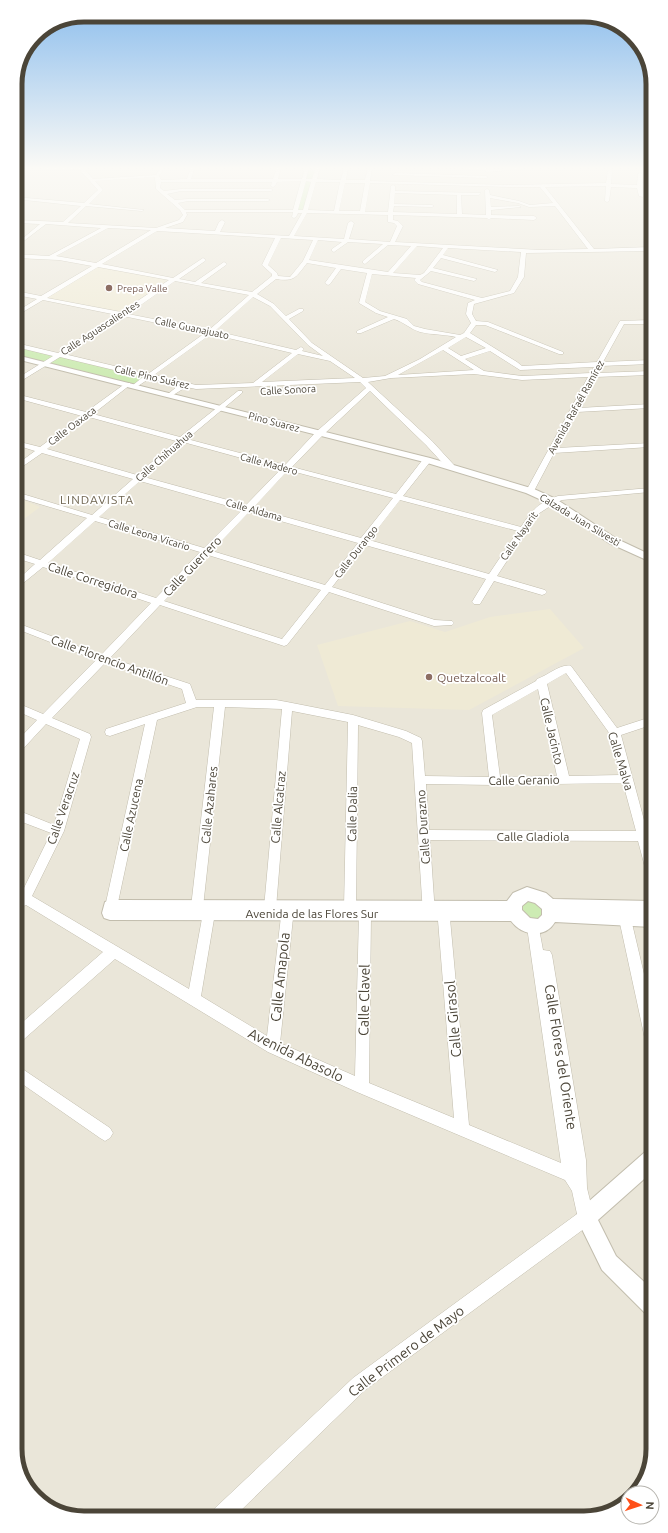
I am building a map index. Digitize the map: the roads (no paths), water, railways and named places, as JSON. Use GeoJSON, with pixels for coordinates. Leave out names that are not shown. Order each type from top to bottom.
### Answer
{"type":"FeatureCollection","features":[{"type":"Feature","properties":{"kind":"street"},"geometry":{"type":"LineString","coordinates":[[49,258],[85,239]]}},
{"type":"Feature","properties":{"kind":"street"},"geometry":{"type":"LineString","coordinates":[[22,310],[141,239]]}},
{"type":"Feature","properties":{"kind":"street"},"geometry":{"type":"LineString","coordinates":[[281,239],[265,264],[275,274],[275,277],[287,279],[292,278],[306,261],[316,239],[310,239]]}},
{"type":"Feature","properties":{"kind":"street"},"geometry":{"type":"LineString","coordinates":[[334,239],[346,241],[389,244],[426,244],[524,251],[646,249]]}},
{"type":"Feature","properties":{"kind":"street"},"geometry":{"type":"LineString","coordinates":[[365,262],[389,244],[392,239]]}},
{"type":"Feature","properties":{"kind":"street"},"geometry":{"type":"LineString","coordinates":[[426,244],[425,240],[428,239]]}},
{"type":"Feature","properties":{"kind":"street"},"geometry":{"type":"LineString","coordinates":[[583,239],[592,250]]}},
{"type":"Feature","properties":{"kind":"street"},"geometry":{"type":"LineString","coordinates":[[334,250],[346,241]]}},
{"type":"Feature","properties":{"kind":"street"},"geometry":{"type":"LineString","coordinates":[[389,274],[416,244]]}},
{"type":"Feature","properties":{"kind":"street"},"geometry":{"type":"LineString","coordinates":[[447,246],[430,269],[418,280],[420,283],[483,300]]}},
{"type":"Feature","properties":{"kind":"street"},"geometry":{"type":"LineString","coordinates":[[474,323],[469,314],[471,303],[512,292],[521,277],[524,251]]}},
{"type":"Feature","properties":{"kind":"street"},"geometry":{"type":"LineString","coordinates":[[22,256],[59,258],[253,294],[272,304],[310,344],[336,361]]}},
{"type":"Feature","properties":{"kind":"street"},"geometry":{"type":"LineString","coordinates":[[441,256],[495,270]]}},
{"type":"Feature","properties":{"kind":"street","name":"Calle Aguascalientes"},"geometry":{"type":"LineString","coordinates":[[22,378],[123,314],[203,260]]}},
{"type":"Feature","properties":{"kind":"street"},"geometry":{"type":"LineString","coordinates":[[306,261],[370,272],[421,277]]}},
{"type":"Feature","properties":{"kind":"street"},"geometry":{"type":"LineString","coordinates":[[198,283],[224,264]]}},
{"type":"Feature","properties":{"kind":"street"},"geometry":{"type":"LineString","coordinates":[[328,283],[339,267]]}},
{"type":"Feature","properties":{"kind":"street"},"geometry":{"type":"LineString","coordinates":[[430,269],[474,279]]}},
{"type":"Feature","properties":{"kind":"street"},"geometry":{"type":"LineString","coordinates":[[370,272],[362,303],[378,312],[405,320],[412,327],[424,331],[464,336],[492,348],[520,368],[599,366],[646,362]]}},
{"type":"Feature","properties":{"kind":"street","name":"Calle Oaxaca"},"geometry":{"type":"LineString","coordinates":[[22,464],[87,415],[148,376],[210,332],[253,294],[275,277]]}},
{"type":"Feature","properties":{"kind":"street","name":"Calle Guanajuato"},"geometry":{"type":"LineString","coordinates":[[22,294],[210,332],[336,361],[366,385]]}},
{"type":"Feature","properties":{"kind":"street"},"geometry":{"type":"LineString","coordinates":[[286,318],[301,310]]}},
{"type":"Feature","properties":{"kind":"street"},"geometry":{"type":"LineString","coordinates":[[359,332],[393,317]]}},
{"type":"Feature","properties":{"kind":"street","name":"Avenida Rafaél Ramírez"},"geometry":{"type":"LineString","coordinates":[[530,491],[594,376],[622,322],[646,322]]}},
{"type":"Feature","properties":{"kind":"street"},"geometry":{"type":"LineString","coordinates":[[451,467],[429,443],[366,385],[386,378],[444,348],[464,336],[474,323]]}},
{"type":"Feature","properties":{"kind":"street"},"geometry":{"type":"LineString","coordinates":[[474,323],[486,323],[561,353]]}},
{"type":"Feature","properties":{"kind":"street"},"geometry":{"type":"LineString","coordinates":[[255,384],[296,352],[310,344]]}},
{"type":"Feature","properties":{"kind":"street","name":"Calle Pino Suárez"},"geometry":{"type":"LineString","coordinates":[[22,346],[196,387],[255,384],[366,385]]}},
{"type":"Feature","properties":{"kind":"street"},"geometry":{"type":"LineString","coordinates":[[444,348],[482,373]]}},
{"type":"Feature","properties":{"kind":"street"},"geometry":{"type":"LineString","coordinates":[[461,358],[492,348]]}},
{"type":"Feature","properties":{"kind":"street","name":"Pino Suarez"},"geometry":{"type":"LineString","coordinates":[[22,358],[427,460],[530,491]]}},
{"type":"Feature","properties":{"kind":"street"},"geometry":{"type":"LineString","coordinates":[[386,378],[482,373],[522,378],[646,373]]}},
{"type":"Feature","properties":{"kind":"street"},"geometry":{"type":"LineString","coordinates":[[170,395],[185,384]]}},
{"type":"Feature","properties":{"kind":"street","name":"Calle Sonora"},"geometry":{"type":"LineString","coordinates":[[210,393],[366,385]]}},
{"type":"Feature","properties":{"kind":"street","name":"Calle Guerrero"},"geometry":{"type":"LineString","coordinates":[[22,743],[366,385]]}},
{"type":"Feature","properties":{"kind":"street","name":"Calle Chihuahua"},"geometry":{"type":"LineString","coordinates":[[22,581],[181,440],[240,392]]}},
{"type":"Feature","properties":{"kind":"street","name":"Calle Madero"},"geometry":{"type":"LineString","coordinates":[[22,398],[522,530]]}},
{"type":"Feature","properties":{"kind":"street"},"geometry":{"type":"LineString","coordinates":[[574,410],[646,406]]}},
{"type":"Feature","properties":{"kind":"street","name":"Calle Aldama"},"geometry":{"type":"LineString","coordinates":[[22,445],[542,592]]}},
{"type":"Feature","properties":{"kind":"street"},"geometry":{"type":"LineString","coordinates":[[552,451],[646,445]]}},
{"type":"Feature","properties":{"kind":"street","name":"Calle Durango"},"geometry":{"type":"LineString","coordinates":[[284,644],[427,460]]}},
{"type":"Feature","properties":{"kind":"street"},"geometry":{"type":"LineString","coordinates":[[552,501],[561,498],[646,490]]}},
{"type":"Feature","properties":{"kind":"street","name":"Calzada Juan Silvesti"},"geometry":{"type":"LineString","coordinates":[[530,491],[552,501],[613,542],[646,557]]}},
{"type":"Feature","properties":{"kind":"street","name":"Calle Leona Vicario"},"geometry":{"type":"LineString","coordinates":[[22,496],[205,552],[328,587],[434,622],[449,623]]}},
{"type":"Feature","properties":{"kind":"street","name":"Calle Nayarit"},"geometry":{"type":"LineString","coordinates":[[477,602],[535,512],[552,501]]}},
{"type":"Feature","properties":{"kind":"street","name":"Calle Corregidora"},"geometry":{"type":"LineString","coordinates":[[22,557],[284,644]]}},
{"type":"Feature","properties":{"kind":"street","name":"Calle Florencio Antillón"},"geometry":{"type":"LineString","coordinates":[[22,628],[103,659],[186,687],[192,704]]}},
{"type":"Feature","properties":{"kind":"street","name":"Calle Malva"},"geometry":{"type":"LineString","coordinates":[[541,681],[567,668],[615,733],[646,848]]}},
{"type":"Feature","properties":{"kind":"street"},"geometry":{"type":"LineString","coordinates":[[496,781],[487,713],[541,681]]}},
{"type":"Feature","properties":{"kind":"street","name":"Calle Jacinto"},"geometry":{"type":"LineString","coordinates":[[541,681],[564,780]]}},
{"type":"Feature","properties":{"kind":"street"},"geometry":{"type":"LineString","coordinates":[[110,732],[197,703],[276,704],[353,719]]}},
{"type":"Feature","properties":{"kind":"street","name":"Calle Azahares"},"geometry":{"type":"LineString","coordinates":[[194,1000],[220,703]]}},
{"type":"Feature","properties":{"kind":"street","name":"Calle Alcatraz"},"geometry":{"type":"LineString","coordinates":[[270,908],[287,706]]}},
{"type":"Feature","properties":{"kind":"street"},"geometry":{"type":"LineString","coordinates":[[22,709],[46,718]]}},
{"type":"Feature","properties":{"kind":"street","name":"Calle Azucena"},"geometry":{"type":"LineString","coordinates":[[110,910],[152,717]]}},
{"type":"Feature","properties":{"kind":"street","name":"Calle Veracruz"},"geometry":{"type":"LineString","coordinates":[[22,895],[58,831],[86,737],[46,718]]}},
{"type":"Feature","properties":{"kind":"street","name":"Calle Durazno"},"geometry":{"type":"LineString","coordinates":[[353,719],[402,734],[417,741],[424,835],[436,911]]}},
{"type":"Feature","properties":{"kind":"street","name":"Calle Dalia"},"geometry":{"type":"LineString","coordinates":[[350,908],[353,719]]}},
{"type":"Feature","properties":{"kind":"street"},"geometry":{"type":"LineString","coordinates":[[615,733],[646,723]]}},
{"type":"Feature","properties":{"kind":"street","name":"Calle Geranio"},"geometry":{"type":"LineString","coordinates":[[420,780],[496,781],[628,779]]}},
{"type":"Feature","properties":{"kind":"street"},"geometry":{"type":"LineString","coordinates":[[22,817],[58,831]]}},
{"type":"Feature","properties":{"kind":"street","name":"Calle Gladiola"},"geometry":{"type":"LineString","coordinates":[[424,835],[643,836]]}},
{"type":"Feature","properties":{"kind":"street"},"geometry":{"type":"LineString","coordinates":[[543,919],[540,896],[528,894],[518,899],[514,911],[522,922],[646,909]]}},
{"type":"Feature","properties":{"kind":"street","name":"Avenida Abasolo"},"geometry":{"type":"LineString","coordinates":[[22,900],[114,951],[273,1047],[362,1087],[570,1175]]}},
{"type":"Feature","properties":{"kind":"street","name":"Avenida de las Flores Sur"},"geometry":{"type":"LineString","coordinates":[[203,910],[270,908],[365,914],[436,911]]}},
{"type":"Feature","properties":{"kind":"street","name":"Avenida de las Flores Sur"},"geometry":{"type":"LineString","coordinates":[[110,910],[288,910],[350,908],[436,911],[514,911]]}},
{"type":"Feature","properties":{"kind":"street","name":"Calle Amapola"},"geometry":{"type":"LineString","coordinates":[[273,1047],[288,910]]}},
{"type":"Feature","properties":{"kind":"street","name":"Calle Girasol"},"geometry":{"type":"LineString","coordinates":[[436,911],[462,1129]]}},
{"type":"Feature","properties":{"kind":"street","name":"Calle Clavel"},"geometry":{"type":"LineString","coordinates":[[362,1087],[365,914]]}},
{"type":"Feature","properties":{"kind":"street"},"geometry":{"type":"LineString","coordinates":[[543,919],[646,920]]}},
{"type":"Feature","properties":{"kind":"street","name":"Calle Flores del Oriente"},"geometry":{"type":"LineString","coordinates":[[543,919],[570,1175]]}},
{"type":"Feature","properties":{"kind":"street"},"geometry":{"type":"LineString","coordinates":[[625,919],[646,1012]]}},
{"type":"Feature","properties":{"kind":"street"},"geometry":{"type":"LineString","coordinates":[[22,1032],[114,951]]}},
{"type":"Feature","properties":{"kind":"street","name":"Calle Flores del Oriente"},"geometry":{"type":"LineString","coordinates":[[556,1049],[578,1160],[579,1188]]}},
{"type":"Feature","properties":{"kind":"street"},"geometry":{"type":"LineString","coordinates":[[22,1077],[105,1133]]}},
{"type":"Feature","properties":{"kind":"street"},"geometry":{"type":"LineString","coordinates":[[586,1217],[646,1164]]}},
{"type":"Feature","properties":{"kind":"street"},"geometry":{"type":"LineString","coordinates":[[570,1175],[579,1188],[586,1217],[609,1263],[646,1298]]}},
{"type":"Feature","properties":{"kind":"street","name":"Calle Primero de Mayo"},"geometry":{"type":"LineString","coordinates":[[226,1511],[359,1384],[586,1217]]}},
{"type":"Feature","properties":{"kind":"place","name":"Prepa Valle"},"geometry":{"type":"Point","coordinates":[109,288]}},
{"type":"Feature","properties":{"kind":"place","name":"Quetzalcoalt"},"geometry":{"type":"Point","coordinates":[429,677]}},
{"type":"Feature","properties":{"kind":"district","name":"LINDAVISTA"},"geometry":{"type":"Point","coordinates":[97,499]}}]}
